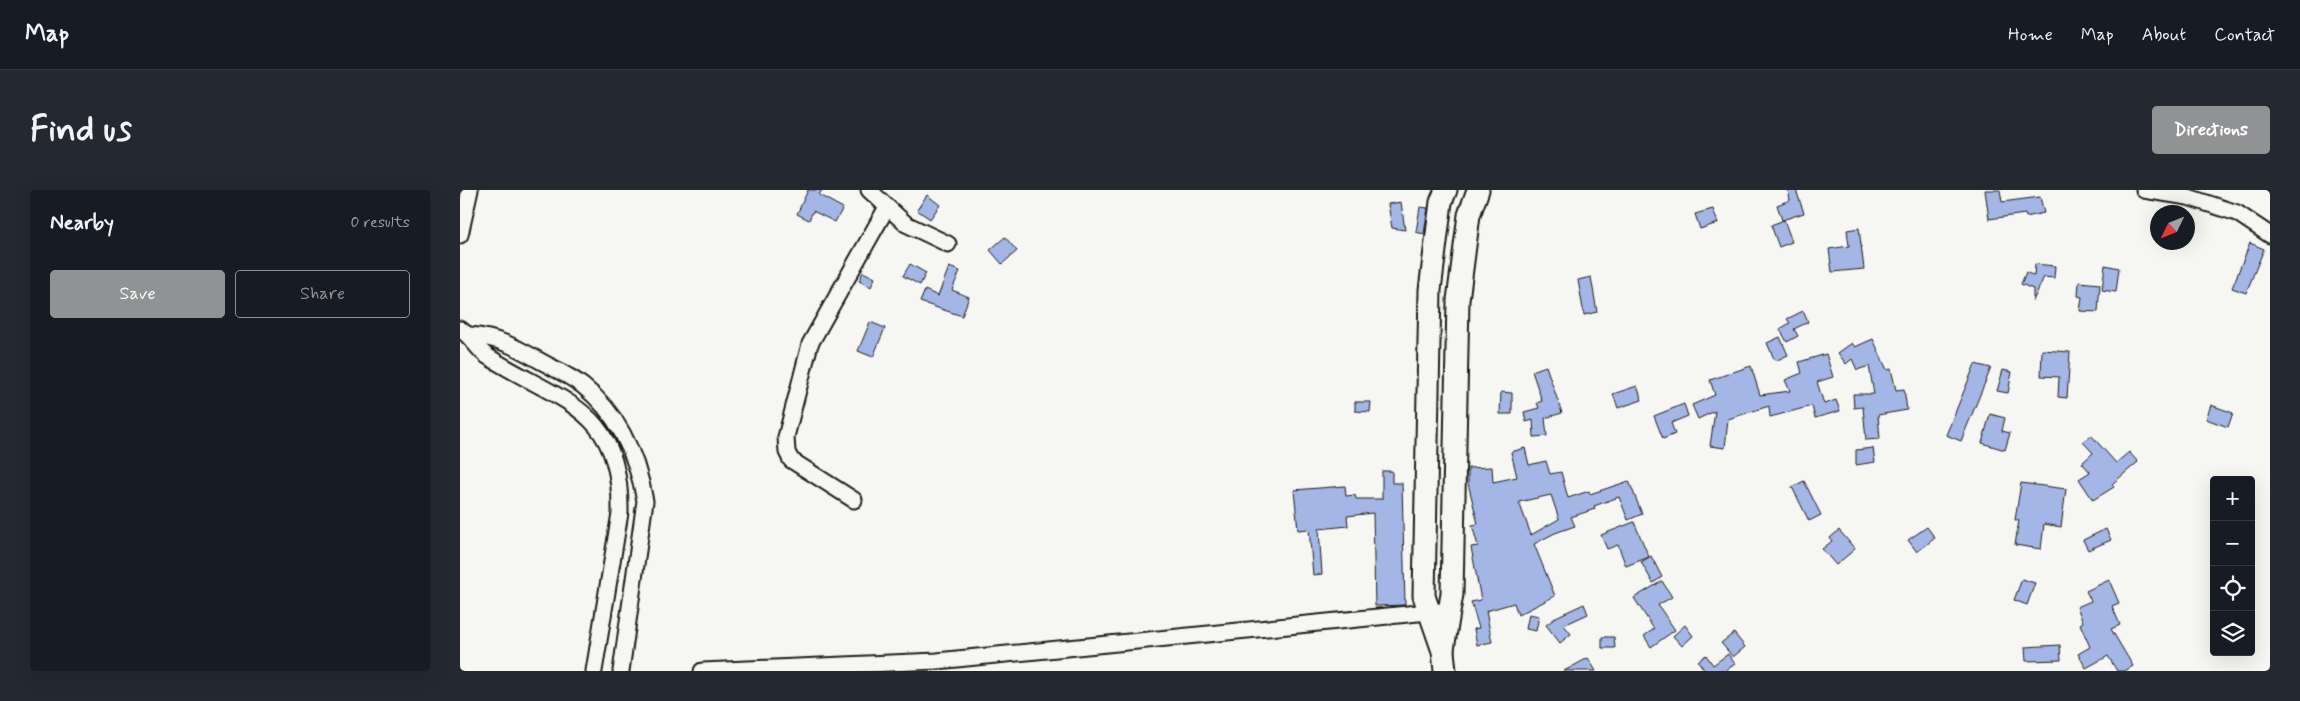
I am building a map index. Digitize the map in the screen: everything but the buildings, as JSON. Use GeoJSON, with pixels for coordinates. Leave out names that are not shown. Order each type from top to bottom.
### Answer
{"type":"FeatureCollection","features":[{"type":"Feature","properties":{"kind":"highway"},"geometry":{"type":"LineString","coordinates":[[1440,611],[1424,596],[1430,290],[1441,202],[1446,190]]}},
{"type":"Feature","properties":{"kind":"highway"},"geometry":{"type":"LineString","coordinates":[[1444,661],[1440,611],[1452,594],[1458,300],[1469,215],[1478,190]]}},
{"type":"Feature","properties":{"kind":"street"},"geometry":{"type":"LineString","coordinates":[[460,235],[470,190]]}},
{"type":"Feature","properties":{"kind":"street"},"geometry":{"type":"LineString","coordinates":[[870,190],[906,224],[948,244]]}},
{"type":"Feature","properties":{"kind":"street"},"geometry":{"type":"LineString","coordinates":[[2144,190],[2188,197],[2237,213],[2270,235]]}},
{"type":"Feature","properties":{"kind":"street"},"geometry":{"type":"LineString","coordinates":[[854,500],[790,460],[787,452],[786,437],[810,344],[887,207]]}},
{"type":"Feature","properties":{"kind":"street"},"geometry":{"type":"LineString","coordinates":[[465,332],[484,354],[552,391],[587,415],[608,444],[616,467],[620,491],[620,513],[594,671]]}},
{"type":"Feature","properties":{"kind":"street"},"geometry":{"type":"LineString","coordinates":[[465,332],[491,337],[508,343],[582,385],[599,400],[620,425],[634,455],[642,480],[645,501],[621,671]]}},
{"type":"Feature","properties":{"kind":"street"},"geometry":{"type":"LineString","coordinates":[[620,513],[642,516]]}},
{"type":"Feature","properties":{"kind":"street"},"geometry":{"type":"LineString","coordinates":[[702,671],[936,661],[1440,611]]}}]}
